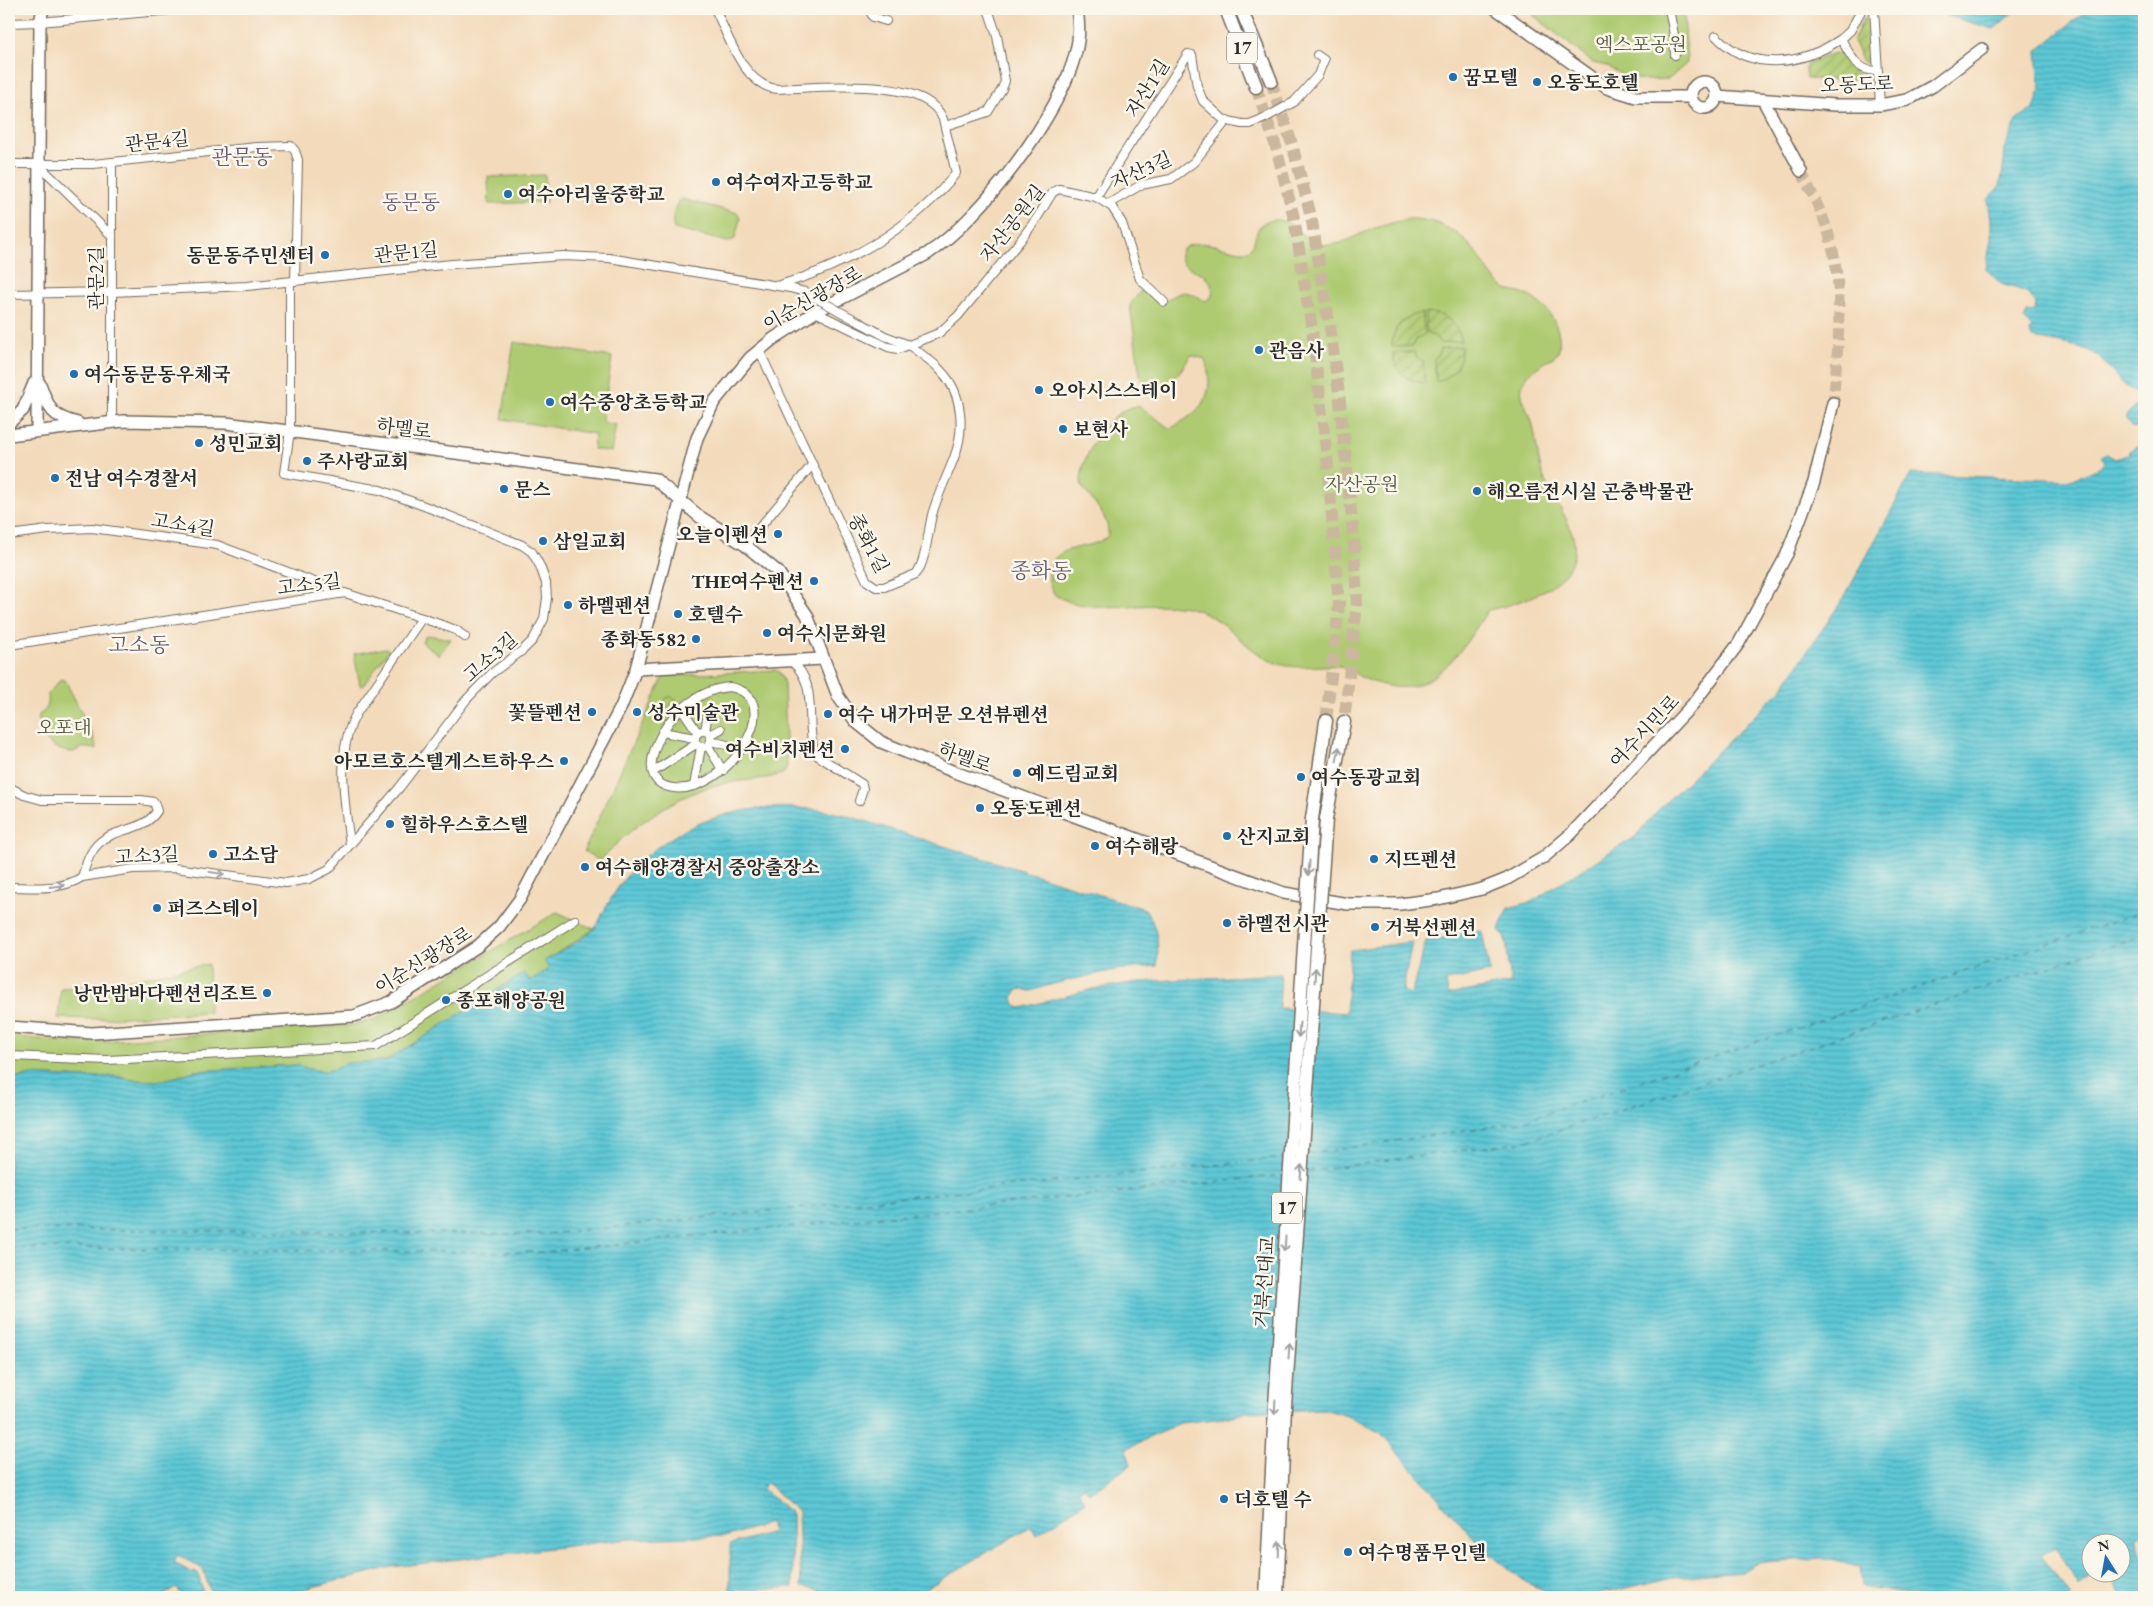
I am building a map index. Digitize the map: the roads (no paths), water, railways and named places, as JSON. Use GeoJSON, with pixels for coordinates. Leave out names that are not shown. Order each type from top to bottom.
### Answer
{"type":"FeatureCollection","features":[{"type":"Feature","properties":{"kind":"main road","name":"17"},"geometry":{"type":"LineString","coordinates":[[1226,9],[1256,87]]}},
{"type":"Feature","properties":{"kind":"main road","name":"17"},"geometry":{"type":"LineString","coordinates":[[1241,9],[1271,81]]}},
{"type":"Feature","properties":{"kind":"main road","name":"거북선대교"},"geometry":{"type":"LineString","coordinates":[[1266,1597],[1275,1406],[1312,819],[1326,721]]}},
{"type":"Feature","properties":{"kind":"main road","name":"거북선대교"},"geometry":{"type":"LineString","coordinates":[[1277,1597],[1285,1406],[1326,819],[1344,722]]}},
{"type":"Feature","properties":{"kind":"street"},"geometry":{"type":"LineString","coordinates":[[37,431],[40,22],[43,9]]}},
{"type":"Feature","properties":{"kind":"street"},"geometry":{"type":"LineString","coordinates":[[715,9],[743,65],[763,84],[774,89],[886,88],[905,92],[938,110],[945,126],[956,173],[932,200],[896,230],[828,269],[778,286]]}},
{"type":"Feature","properties":{"kind":"street"},"geometry":{"type":"LineString","coordinates":[[868,9],[873,17],[886,21]]}},
{"type":"Feature","properties":{"kind":"street"},"geometry":{"type":"LineString","coordinates":[[945,126],[988,112],[1004,87],[998,42],[988,9]]}},
{"type":"Feature","properties":{"kind":"street","name":"이순신광장로"},"geometry":{"type":"LineString","coordinates":[[9,1027],[92,1033],[340,1018],[364,1013],[391,1002],[484,943],[516,905],[620,707],[636,669],[679,500],[697,438],[706,416],[730,382],[758,350],[815,312],[927,254],[953,235],[976,212],[1017,161],[1059,95],[1070,73],[1077,50],[1079,28],[1077,9]]}},
{"type":"Feature","properties":{"kind":"street"},"geometry":{"type":"LineString","coordinates":[[1496,9],[1607,88],[1636,97],[1690,96]]}},
{"type":"Feature","properties":{"kind":"street"},"geometry":{"type":"LineString","coordinates":[[1669,9],[1674,35],[1675,56]]}},
{"type":"Feature","properties":{"kind":"street"},"geometry":{"type":"LineString","coordinates":[[1716,36],[1730,49],[1741,54],[1771,62],[1789,61],[1809,56],[1841,39],[1850,31],[1862,9]]}},
{"type":"Feature","properties":{"kind":"street"},"geometry":{"type":"LineString","coordinates":[[1874,9],[1880,105]]}},
{"type":"Feature","properties":{"kind":"street"},"geometry":{"type":"LineString","coordinates":[[9,23],[172,10]]}},
{"type":"Feature","properties":{"kind":"street"},"geometry":{"type":"LineString","coordinates":[[1841,39],[1853,60],[1863,70],[1878,72]]}},
{"type":"Feature","properties":{"kind":"street","name":"오동도로"},"geometry":{"type":"LineString","coordinates":[[1717,96],[1835,105],[1880,105],[1907,100],[1933,86],[1982,49]]}},
{"type":"Feature","properties":{"kind":"street","name":"자산1길"},"geometry":{"type":"LineString","coordinates":[[1096,197],[1188,54],[1192,55],[1201,98],[1214,112],[1227,120],[1242,124],[1250,124],[1294,102],[1320,71],[1324,60],[1317,55]]}},
{"type":"Feature","properties":{"kind":"street"},"geometry":{"type":"LineString","coordinates":[[1705,82],[1713,86],[1717,96],[1712,105],[1704,108],[1696,106],[1690,96],[1693,87],[1705,82]]}},
{"type":"Feature","properties":{"kind":"street"},"geometry":{"type":"LineString","coordinates":[[1763,100],[1802,171]]}},
{"type":"Feature","properties":{"kind":"street","name":"자산3길"},"geometry":{"type":"LineString","coordinates":[[1108,204],[1131,189],[1141,185],[1164,182],[1178,174],[1194,162],[1227,120]]}},
{"type":"Feature","properties":{"kind":"street","name":"관문4길"},"geometry":{"type":"LineString","coordinates":[[9,164],[39,165],[112,162],[262,147],[292,147],[298,158],[293,281]]}},
{"type":"Feature","properties":{"kind":"street"},"geometry":{"type":"LineString","coordinates":[[112,162],[112,236]]}},
{"type":"Feature","properties":{"kind":"street","name":"관문2길"},"geometry":{"type":"LineString","coordinates":[[39,165],[112,236],[112,422]]}},
{"type":"Feature","properties":{"kind":"street","name":"자산공원길"},"geometry":{"type":"LineString","coordinates":[[815,312],[888,347],[898,349],[939,333],[958,316],[1020,242],[1055,190],[1059,189],[1096,197],[1108,204],[1122,223],[1140,279],[1164,302]]}},
{"type":"Feature","properties":{"kind":"street","name":"관문1길"},"geometry":{"type":"LineString","coordinates":[[9,294],[112,292],[237,286],[452,264],[580,256],[615,259],[805,292],[885,336],[909,345]]}},
{"type":"Feature","properties":{"kind":"street","name":"고소3길"},"geometry":{"type":"LineString","coordinates":[[9,886],[60,886],[74,883],[82,878],[133,869],[175,868],[294,883],[322,874],[400,787],[466,700],[492,673],[523,650],[541,628],[547,603],[546,583],[535,556],[522,546],[380,490],[284,473],[290,430],[293,281]]}},
{"type":"Feature","properties":{"kind":"street","name":"종화1길"},"geometry":{"type":"LineString","coordinates":[[758,350],[869,584],[876,587],[884,587],[916,574],[922,561],[932,514],[955,457],[959,438],[961,415],[958,400],[946,376],[909,345]]}},
{"type":"Feature","properties":{"kind":"street"},"geometry":{"type":"LineString","coordinates":[[9,424],[23,410],[37,375]]}},
{"type":"Feature","properties":{"kind":"street"},"geometry":{"type":"LineString","coordinates":[[37,375],[47,403],[52,411],[64,420],[85,424]]}},
{"type":"Feature","properties":{"kind":"street","name":"여수시민로"},"geometry":{"type":"LineString","coordinates":[[1326,900],[1362,905],[1400,904],[1477,891],[1522,871],[1543,858],[1571,834],[1693,704],[1719,671],[1748,628],[1787,554],[1814,482],[1833,403]]}},
{"type":"Feature","properties":{"kind":"street","name":"하멜로"},"geometry":{"type":"LineString","coordinates":[[9,436],[85,424],[112,422],[149,420],[213,423],[290,430],[652,478],[660,482],[700,518],[745,545],[774,568],[799,601],[813,628],[834,689],[849,713],[866,732],[893,748],[1259,885],[1284,893],[1326,900]]}},
{"type":"Feature","properties":{"kind":"street"},"geometry":{"type":"LineString","coordinates":[[745,545],[812,465]]}},
{"type":"Feature","properties":{"kind":"street","name":"고소4길"},"geometry":{"type":"LineString","coordinates":[[9,535],[48,530],[92,528],[217,545],[345,593]]}},
{"type":"Feature","properties":{"kind":"street","name":"고소5길"},"geometry":{"type":"LineString","coordinates":[[9,645],[345,593],[456,630],[465,637]]}},
{"type":"Feature","properties":{"kind":"street"},"geometry":{"type":"LineString","coordinates":[[350,845],[345,802],[344,767],[348,731],[356,714],[422,618]]}},
{"type":"Feature","properties":{"kind":"street"},"geometry":{"type":"LineString","coordinates":[[636,669],[824,659]]}},
{"type":"Feature","properties":{"kind":"street"},"geometry":{"type":"LineString","coordinates":[[791,661],[802,671],[807,683],[815,752],[861,783],[863,789],[859,801]]}},
{"type":"Feature","properties":{"kind":"street"},"geometry":{"type":"LineString","coordinates":[[730,687],[741,690],[750,700],[754,715],[751,732],[743,749],[723,770],[708,780],[694,786],[668,787],[659,782],[653,772],[653,753],[662,732],[682,709],[700,696],[717,689],[730,687]]}},
{"type":"Feature","properties":{"kind":"street"},"geometry":{"type":"LineString","coordinates":[[682,709],[723,770]]}},
{"type":"Feature","properties":{"kind":"street"},"geometry":{"type":"LineString","coordinates":[[694,786],[708,713]]}},
{"type":"Feature","properties":{"kind":"street"},"geometry":{"type":"LineString","coordinates":[[653,772],[721,729]]}},
{"type":"Feature","properties":{"kind":"street"},"geometry":{"type":"LineString","coordinates":[[662,732],[703,739],[743,749]]}},
{"type":"Feature","properties":{"kind":"street"},"geometry":{"type":"LineString","coordinates":[[9,786],[24,795],[42,800],[141,800],[154,802],[157,811],[149,820],[136,827],[111,835],[98,844],[89,857],[82,878]]}},
{"type":"Feature","properties":{"kind":"street"},"geometry":{"type":"LineString","coordinates":[[9,1056],[107,1060],[376,1046],[575,920]]}},
{"type":"Feature","properties":{"kind":"water"},"geometry":{"type":"Polygon","coordinates":[[[1922,9],[2017,9],[1994,29],[1922,9]]]}},
{"type":"Feature","properties":{"kind":"water"},"geometry":{"type":"Polygon","coordinates":[[[2088,9],[2144,9],[2144,439],[2141,428],[2131,427],[2125,417],[2138,403],[2137,392],[2119,380],[2099,357],[2088,350],[2032,338],[2030,332],[2032,327],[2024,319],[2027,312],[2035,311],[2036,303],[2024,291],[2001,284],[1986,269],[1991,239],[1991,219],[1988,200],[2000,185],[2005,147],[2018,118],[2034,109],[2040,90],[2037,51],[2088,9]]]}},
{"type":"Feature","properties":{"kind":"water"},"geometry":{"type":"Polygon","coordinates":[[[2144,439],[2144,1533],[2136,1538],[2144,1562],[2144,1597],[2119,1597],[2115,1584],[2130,1584],[2130,1534],[2080,1534],[2081,1584],[2078,1586],[2055,1547],[2041,1555],[2071,1597],[1922,1597],[1862,1587],[1860,1567],[1821,1558],[1757,1563],[1742,1571],[1674,1577],[1588,1597],[1560,1597],[1527,1583],[1482,1548],[1381,1433],[1350,1417],[1324,1409],[1248,1412],[1224,1418],[1180,1423],[1126,1449],[1131,1465],[1089,1493],[1085,1486],[1078,1490],[1085,1502],[1036,1535],[1031,1526],[912,1597],[831,1597],[817,1590],[801,1587],[798,1512],[767,1483],[762,1488],[792,1514],[793,1587],[730,1591],[730,1544],[773,1532],[770,1523],[728,1536],[628,1539],[392,1567],[273,1597],[212,1597],[203,1569],[178,1555],[174,1563],[193,1573],[194,1571],[198,1573],[204,1597],[176,1597],[181,1594],[177,1588],[160,1597],[9,1597],[9,1080],[31,1075],[84,1078],[115,1076],[132,1080],[157,1081],[194,1071],[297,1065],[323,1071],[336,1069],[345,1063],[386,1061],[524,973],[530,981],[549,969],[544,961],[579,941],[595,928],[621,883],[656,848],[680,833],[706,821],[732,813],[760,809],[817,810],[845,815],[1145,909],[1153,923],[1157,936],[1157,966],[1115,970],[1030,991],[1020,989],[1013,999],[1015,1004],[1021,1008],[1093,989],[1138,982],[1281,974],[1279,1008],[1346,1013],[1350,950],[1412,942],[1403,991],[1411,994],[1426,941],[1482,931],[1490,972],[1446,981],[1448,995],[1511,983],[1506,941],[1499,929],[1508,908],[1531,902],[1634,838],[1657,811],[1781,690],[1845,596],[1911,474],[2071,480],[2099,468],[2105,462],[2101,457],[2107,454],[2115,459],[2129,455],[2130,451],[2142,444],[2144,439]]]}},
{"type":"Feature","properties":{"kind":"tunnel"},"geometry":{"type":"LineString","coordinates":[[1271,81],[1292,144],[1311,216],[1330,327],[1340,401],[1354,542],[1357,604],[1344,722]]}},
{"type":"Feature","properties":{"kind":"tunnel"},"geometry":{"type":"LineString","coordinates":[[1256,87],[1276,147],[1294,218],[1312,330],[1328,466],[1339,605],[1326,721]]}},
{"type":"Feature","properties":{"kind":"tunnel"},"geometry":{"type":"LineString","coordinates":[[1801,171],[1829,235],[1837,276],[1839,319],[1833,403]]}},
{"type":"Feature","properties":{"kind":"place","name":"꿈모텔"},"geometry":{"type":"Point","coordinates":[1453,77]}},
{"type":"Feature","properties":{"kind":"place","name":"오동도호텔"},"geometry":{"type":"Point","coordinates":[1537,82]}},
{"type":"Feature","properties":{"kind":"place","name":"여수여자고등학교"},"geometry":{"type":"Point","coordinates":[716,182]}},
{"type":"Feature","properties":{"kind":"place","name":"여수아리울중학교"},"geometry":{"type":"Point","coordinates":[508,194]}},
{"type":"Feature","properties":{"kind":"place","name":"동문동주민센터"},"geometry":{"type":"Point","coordinates":[325,255]}},
{"type":"Feature","properties":{"kind":"place","name":"관음사"},"geometry":{"type":"Point","coordinates":[1259,350]}},
{"type":"Feature","properties":{"kind":"place","name":"여수동문동우체국"},"geometry":{"type":"Point","coordinates":[74,374]}},
{"type":"Feature","properties":{"kind":"place","name":"오아시스스테이"},"geometry":{"type":"Point","coordinates":[1039,390]}},
{"type":"Feature","properties":{"kind":"place","name":"여수중앙초등학교"},"geometry":{"type":"Point","coordinates":[550,402]}},
{"type":"Feature","properties":{"kind":"place","name":"보현사"},"geometry":{"type":"Point","coordinates":[1063,429]}},
{"type":"Feature","properties":{"kind":"place","name":"성민교회"},"geometry":{"type":"Point","coordinates":[199,443]}},
{"type":"Feature","properties":{"kind":"place","name":"주사랑교회"},"geometry":{"type":"Point","coordinates":[307,461]}},
{"type":"Feature","properties":{"kind":"place","name":"전남 여수경찰서"},"geometry":{"type":"Point","coordinates":[55,478]}},
{"type":"Feature","properties":{"kind":"place","name":"문스"},"geometry":{"type":"Point","coordinates":[504,489]}},
{"type":"Feature","properties":{"kind":"place","name":"해오름전시실 곤충박물관"},"geometry":{"type":"Point","coordinates":[1477,491]}},
{"type":"Feature","properties":{"kind":"place","name":"오늘이펜션"},"geometry":{"type":"Point","coordinates":[778,534]}},
{"type":"Feature","properties":{"kind":"place","name":"삼일교회"},"geometry":{"type":"Point","coordinates":[543,541]}},
{"type":"Feature","properties":{"kind":"place","name":"THE여수펜션"},"geometry":{"type":"Point","coordinates":[814,581]}},
{"type":"Feature","properties":{"kind":"place","name":"하멜펜션"},"geometry":{"type":"Point","coordinates":[568,605]}},
{"type":"Feature","properties":{"kind":"place","name":"호텔수"},"geometry":{"type":"Point","coordinates":[678,614]}},
{"type":"Feature","properties":{"kind":"place","name":"여수시문화원"},"geometry":{"type":"Point","coordinates":[767,633]}},
{"type":"Feature","properties":{"kind":"place","name":"종화동582"},"geometry":{"type":"Point","coordinates":[696,639]}},
{"type":"Feature","properties":{"kind":"place","name":"꽃뜰펜션"},"geometry":{"type":"Point","coordinates":[592,712]}},
{"type":"Feature","properties":{"kind":"place","name":"성수미술관"},"geometry":{"type":"Point","coordinates":[637,712]}},
{"type":"Feature","properties":{"kind":"place","name":"여수 내가머문 오션뷰펜션"},"geometry":{"type":"Point","coordinates":[828,714]}},
{"type":"Feature","properties":{"kind":"place","name":"여수비치펜션"},"geometry":{"type":"Point","coordinates":[845,749]}},
{"type":"Feature","properties":{"kind":"place","name":"아모르호스텔게스트하우스"},"geometry":{"type":"Point","coordinates":[564,761]}},
{"type":"Feature","properties":{"kind":"place","name":"예드림교회"},"geometry":{"type":"Point","coordinates":[1017,773]}},
{"type":"Feature","properties":{"kind":"place","name":"여수동광교회"},"geometry":{"type":"Point","coordinates":[1301,777]}},
{"type":"Feature","properties":{"kind":"place","name":"오동도펜션"},"geometry":{"type":"Point","coordinates":[980,808]}},
{"type":"Feature","properties":{"kind":"place","name":"힐하우스호스텔"},"geometry":{"type":"Point","coordinates":[390,824]}},
{"type":"Feature","properties":{"kind":"place","name":"산지교회"},"geometry":{"type":"Point","coordinates":[1227,836]}},
{"type":"Feature","properties":{"kind":"place","name":"여수해랑"},"geometry":{"type":"Point","coordinates":[1095,846]}},
{"type":"Feature","properties":{"kind":"place","name":"고소담"},"geometry":{"type":"Point","coordinates":[213,854]}},
{"type":"Feature","properties":{"kind":"place","name":"지뜨펜션"},"geometry":{"type":"Point","coordinates":[1374,859]}},
{"type":"Feature","properties":{"kind":"place","name":"여수해양경찰서 중앙출장소"},"geometry":{"type":"Point","coordinates":[585,867]}},
{"type":"Feature","properties":{"kind":"place","name":"퍼즈스테이"},"geometry":{"type":"Point","coordinates":[157,908]}},
{"type":"Feature","properties":{"kind":"place","name":"하멜전시관"},"geometry":{"type":"Point","coordinates":[1227,923]}},
{"type":"Feature","properties":{"kind":"place","name":"거북선펜션"},"geometry":{"type":"Point","coordinates":[1375,927]}},
{"type":"Feature","properties":{"kind":"place","name":"낭만밤바다펜션리조트"},"geometry":{"type":"Point","coordinates":[267,993]}},
{"type":"Feature","properties":{"kind":"place","name":"종포해양공원"},"geometry":{"type":"Point","coordinates":[446,1000]}},
{"type":"Feature","properties":{"kind":"place","name":"더호텔 수"},"geometry":{"type":"Point","coordinates":[1224,1499]}},
{"type":"Feature","properties":{"kind":"place","name":"여수명품무인텔"},"geometry":{"type":"Point","coordinates":[1348,1552]}},
{"type":"Feature","properties":{"kind":"district","name":"관문동"},"geometry":{"type":"Point","coordinates":[242,157]}},
{"type":"Feature","properties":{"kind":"district","name":"동문동"},"geometry":{"type":"Point","coordinates":[411,202]}},
{"type":"Feature","properties":{"kind":"district","name":"종화동"},"geometry":{"type":"Point","coordinates":[1041,571]}},
{"type":"Feature","properties":{"kind":"district","name":"고소동"},"geometry":{"type":"Point","coordinates":[139,645]}},
{"type":"Feature","properties":{"kind":"park label","name":"엑스포공원"},"geometry":{"type":"Point","coordinates":[1641,44]}},
{"type":"Feature","properties":{"kind":"park label","name":"자산공원"},"geometry":{"type":"Point","coordinates":[1362,484]}},
{"type":"Feature","properties":{"kind":"park label","name":"오포대"},"geometry":{"type":"Point","coordinates":[64,727]}}]}
